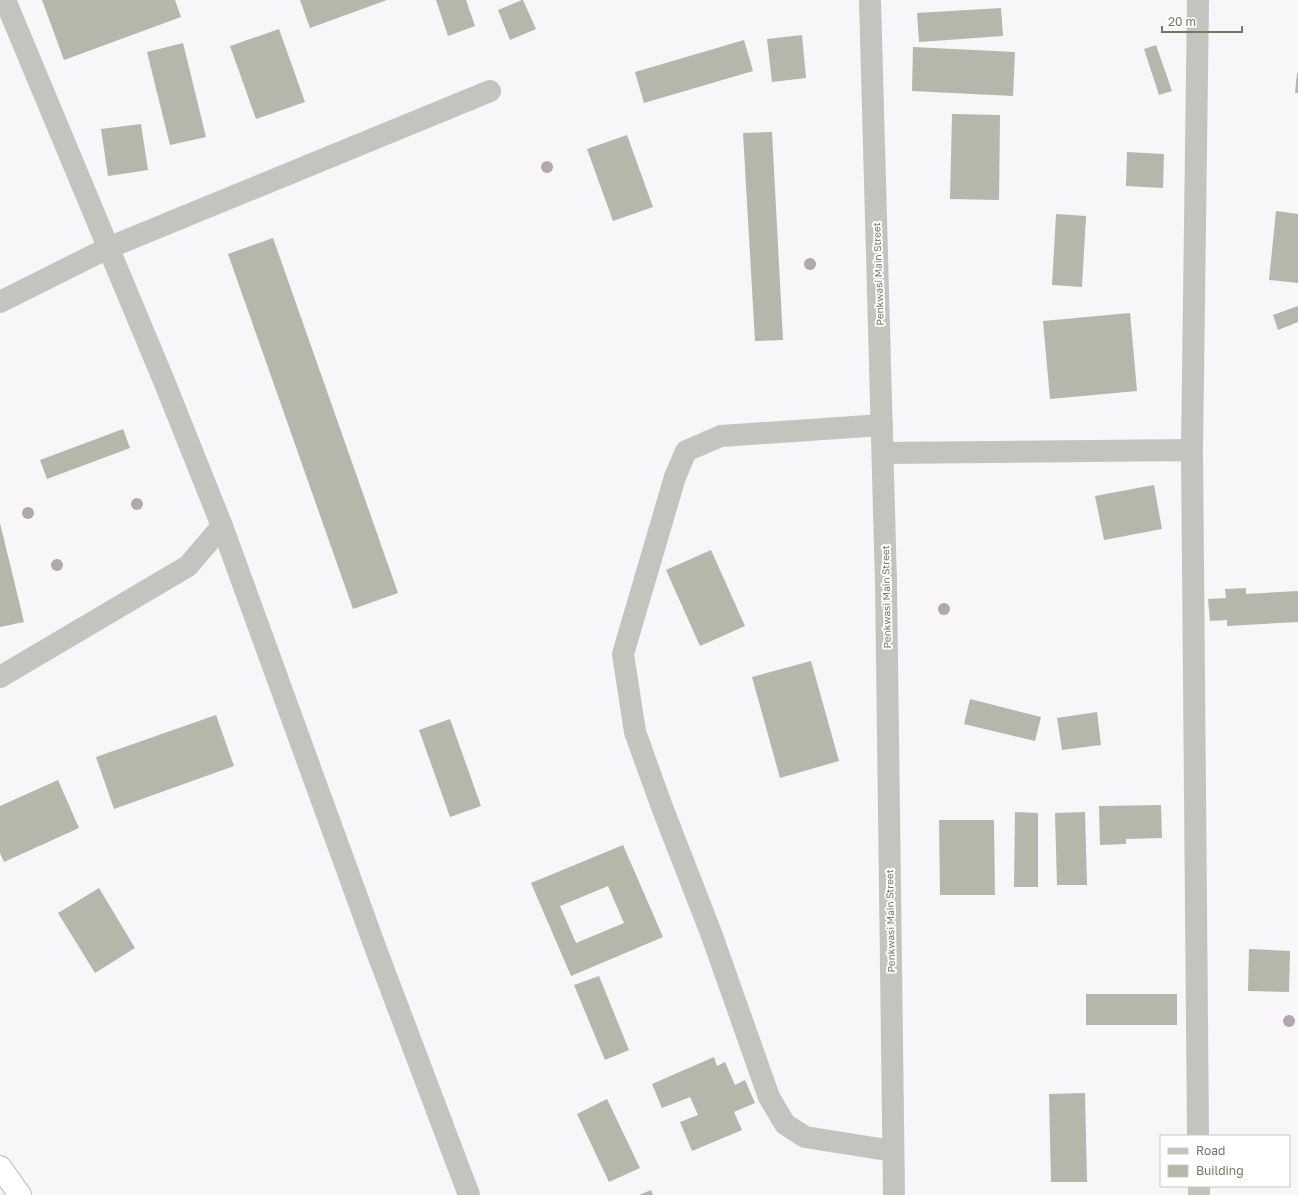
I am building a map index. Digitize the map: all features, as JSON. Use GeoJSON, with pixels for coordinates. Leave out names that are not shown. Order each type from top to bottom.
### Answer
{"type":"FeatureCollection","features":[{"type":"Feature","properties":{"kind":"highway"},"geometry":{"type":"LineString","coordinates":[[0,1167],[20,1195]]}},
{"type":"Feature","properties":{"kind":"street"},"geometry":{"type":"LineString","coordinates":[[5,0],[164,381],[222,526],[374,944],[470,1195]]}},
{"type":"Feature","properties":{"kind":"street","name":"Penkwasi Main Street"},"geometry":{"type":"LineString","coordinates":[[870,0],[886,582],[894,1195]]}},
{"type":"Feature","properties":{"kind":"street"},"geometry":{"type":"LineString","coordinates":[[1198,0],[1192,450],[1198,1135]]}},
{"type":"Feature","properties":{"kind":"street"},"geometry":{"type":"LineString","coordinates":[[0,302],[108,248],[490,91]]}},
{"type":"Feature","properties":{"kind":"street"},"geometry":{"type":"LineString","coordinates":[[882,426],[721,436],[686,451],[674,477],[623,654],[635,732],[662,807],[711,933],[769,1097],[785,1124],[805,1137],[893,1151]]}},
{"type":"Feature","properties":{"kind":"street"},"geometry":{"type":"LineString","coordinates":[[883,452],[1192,450]]}},
{"type":"Feature","properties":{"kind":"street"},"geometry":{"type":"LineString","coordinates":[[0,677],[188,566],[222,526]]}},
{"type":"Feature","properties":{"kind":"building"},"geometry":{"type":"Polygon","coordinates":[[[42,0],[175,0],[181,17],[64,60],[42,0]]]}},
{"type":"Feature","properties":{"kind":"building"},"geometry":{"type":"Polygon","coordinates":[[[300,0],[387,0],[310,28],[300,0]]]}},
{"type":"Feature","properties":{"kind":"building"},"geometry":{"type":"Polygon","coordinates":[[[436,0],[466,0],[475,26],[448,36],[436,0]]]}},
{"type":"Feature","properties":{"kind":"building"},"geometry":{"type":"Polygon","coordinates":[[[522,0],[536,29],[510,40],[498,10],[522,0]]]}},
{"type":"Feature","properties":{"kind":"building"},"geometry":{"type":"Polygon","coordinates":[[[1001,8],[1003,36],[919,42],[917,13],[1001,8]]]}},
{"type":"Feature","properties":{"kind":"building"},"geometry":{"type":"Polygon","coordinates":[[[279,29],[305,102],[256,119],[230,46],[279,29]]]}},
{"type":"Feature","properties":{"kind":"building"},"geometry":{"type":"Polygon","coordinates":[[[802,35],[806,78],[772,82],[767,39],[802,35]]]}},
{"type":"Feature","properties":{"kind":"building"},"geometry":{"type":"Polygon","coordinates":[[[744,40],[753,71],[644,103],[635,72],[744,40]]]}},
{"type":"Feature","properties":{"kind":"building"},"geometry":{"type":"Polygon","coordinates":[[[183,43],[206,137],[170,145],[147,52],[183,43]]]}},
{"type":"Feature","properties":{"kind":"building"},"geometry":{"type":"Polygon","coordinates":[[[1156,45],[1172,91],[1159,95],[1144,49],[1156,45]]]}},
{"type":"Feature","properties":{"kind":"building"},"geometry":{"type":"Polygon","coordinates":[[[913,47],[1015,52],[1013,96],[912,91],[913,47]]]}},
{"type":"Feature","properties":{"kind":"building"},"geometry":{"type":"Polygon","coordinates":[[[1297,73],[1298,93],[1295,93],[1297,73]]]}},
{"type":"Feature","properties":{"kind":"building"},"geometry":{"type":"Polygon","coordinates":[[[952,114],[1000,115],[999,200],[950,199],[952,114]]]}},
{"type":"Feature","properties":{"kind":"building"},"geometry":{"type":"Polygon","coordinates":[[[141,124],[148,170],[108,176],[101,129],[141,124]]]}},
{"type":"Feature","properties":{"kind":"building"},"geometry":{"type":"Polygon","coordinates":[[[772,132],[783,340],[755,341],[743,133],[772,132]]]}},
{"type":"Feature","properties":{"kind":"building"},"geometry":{"type":"Polygon","coordinates":[[[627,135],[653,207],[613,221],[587,149],[627,135]]]}},
{"type":"Feature","properties":{"kind":"building"},"geometry":{"type":"Polygon","coordinates":[[[1127,152],[1164,154],[1163,188],[1126,186],[1127,152]]]}},
{"type":"Feature","properties":{"kind":"building"},"geometry":{"type":"Polygon","coordinates":[[[1276,211],[1298,214],[1298,283],[1269,280],[1276,211]]]}},
{"type":"Feature","properties":{"kind":"building"},"geometry":{"type":"Polygon","coordinates":[[[1056,214],[1086,216],[1082,287],[1052,285],[1056,214]]]}},
{"type":"Feature","properties":{"kind":"building"},"geometry":{"type":"Polygon","coordinates":[[[273,238],[398,593],[353,609],[228,254],[273,238]]]}},
{"type":"Feature","properties":{"kind":"building"},"geometry":{"type":"Polygon","coordinates":[[[1298,306],[1298,322],[1278,330],[1273,315],[1298,306]]]}},
{"type":"Feature","properties":{"kind":"building"},"geometry":{"type":"Polygon","coordinates":[[[1130,313],[1137,391],[1050,399],[1043,321],[1130,313]]]}},
{"type":"Feature","properties":{"kind":"building"},"geometry":{"type":"Polygon","coordinates":[[[123,429],[130,448],[47,479],[40,460],[123,429]]]}},
{"type":"Feature","properties":{"kind":"building"},"geometry":{"type":"Polygon","coordinates":[[[1154,485],[1162,529],[1104,540],[1095,496],[1154,485]]]}},
{"type":"Feature","properties":{"kind":"building"},"geometry":{"type":"Polygon","coordinates":[[[0,523],[24,622],[0,627],[0,523]]]}},
{"type":"Feature","properties":{"kind":"building"},"geometry":{"type":"Polygon","coordinates":[[[711,550],[745,626],[700,646],[666,570],[711,550]]]}},
{"type":"Feature","properties":{"kind":"building"},"geometry":{"type":"Polygon","coordinates":[[[1246,588],[1246,594],[1298,591],[1298,622],[1227,626],[1227,620],[1210,621],[1208,599],[1226,598],[1225,589],[1246,588]]]}},
{"type":"Feature","properties":{"kind":"building"},"geometry":{"type":"Polygon","coordinates":[[[811,661],[839,761],[780,778],[752,677],[811,661]]]}},
{"type":"Feature","properties":{"kind":"building"},"geometry":{"type":"Polygon","coordinates":[[[970,699],[1041,717],[1035,741],[964,724],[970,699]]]}},
{"type":"Feature","properties":{"kind":"building"},"geometry":{"type":"Polygon","coordinates":[[[1097,712],[1101,745],[1062,750],[1057,718],[1097,712]]]}},
{"type":"Feature","properties":{"kind":"building"},"geometry":{"type":"Polygon","coordinates":[[[216,715],[234,766],[114,809],[96,757],[216,715]]]}},
{"type":"Feature","properties":{"kind":"building"},"geometry":{"type":"Polygon","coordinates":[[[450,719],[481,806],[450,817],[419,730],[450,719]]]}},
{"type":"Feature","properties":{"kind":"building"},"geometry":{"type":"Polygon","coordinates":[[[58,780],[79,828],[4,862],[0,853],[0,806],[58,780]]]}},
{"type":"Feature","properties":{"kind":"building"},"geometry":{"type":"Polygon","coordinates":[[[1161,805],[1162,838],[1126,839],[1126,844],[1100,845],[1099,806],[1161,805]]]}},
{"type":"Feature","properties":{"kind":"building"},"geometry":{"type":"Polygon","coordinates":[[[1015,812],[1038,813],[1038,887],[1014,887],[1015,812]]]}},
{"type":"Feature","properties":{"kind":"building"},"geometry":{"type":"Polygon","coordinates":[[[1085,812],[1087,885],[1057,885],[1055,813],[1085,812]]]}},
{"type":"Feature","properties":{"kind":"building"},"geometry":{"type":"Polygon","coordinates":[[[939,820],[994,820],[995,895],[940,895],[939,820]]]}},
{"type":"Feature","properties":{"kind":"building"},"geometry":{"type":"Polygon","coordinates":[[[623,845],[663,937],[571,976],[531,883],[623,845]],[[608,886],[560,906],[576,943],[624,923],[608,886]]]}},
{"type":"Feature","properties":{"kind":"building"},"geometry":{"type":"Polygon","coordinates":[[[99,888],[135,948],[95,973],[58,913],[99,888]]]}},
{"type":"Feature","properties":{"kind":"building"},"geometry":{"type":"Polygon","coordinates":[[[1249,949],[1290,951],[1289,992],[1248,991],[1249,949]]]}},
{"type":"Feature","properties":{"kind":"building"},"geometry":{"type":"Polygon","coordinates":[[[599,976],[629,1050],[605,1060],[574,985],[599,976]]]}},
{"type":"Feature","properties":{"kind":"building"},"geometry":{"type":"Polygon","coordinates":[[[1086,994],[1177,994],[1177,1025],[1086,1025],[1086,994]]]}},
{"type":"Feature","properties":{"kind":"building"},"geometry":{"type":"Polygon","coordinates":[[[714,1057],[717,1066],[725,1062],[735,1085],[745,1080],[755,1103],[734,1112],[742,1130],[692,1151],[680,1122],[698,1115],[690,1097],[662,1108],[652,1084],[714,1057]]]}},
{"type":"Feature","properties":{"kind":"building"},"geometry":{"type":"Polygon","coordinates":[[[1085,1093],[1087,1182],[1051,1182],[1049,1094],[1085,1093]]]}},
{"type":"Feature","properties":{"kind":"building"},"geometry":{"type":"Polygon","coordinates":[[[607,1099],[640,1168],[609,1182],[577,1114],[607,1099]]]}},
{"type":"Feature","properties":{"kind":"building"},"geometry":{"type":"Polygon","coordinates":[[[651,1190],[653,1195],[639,1195],[651,1190]]]}}]}
